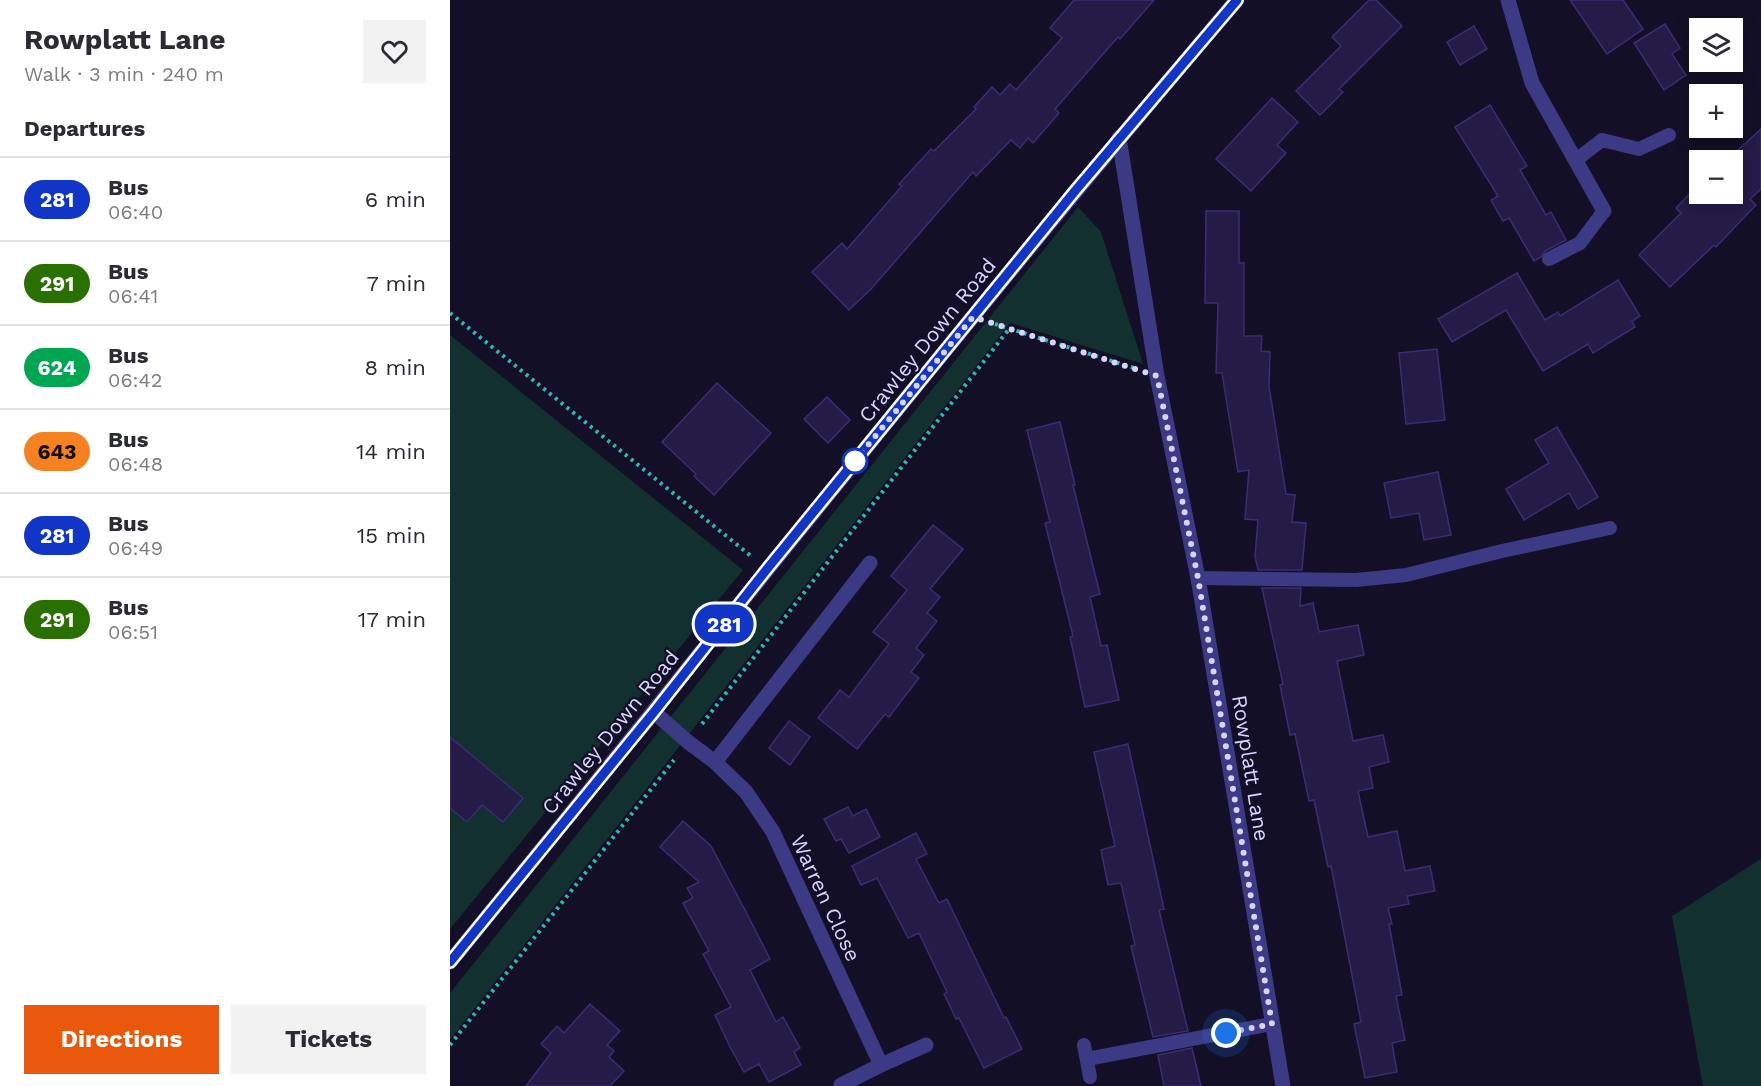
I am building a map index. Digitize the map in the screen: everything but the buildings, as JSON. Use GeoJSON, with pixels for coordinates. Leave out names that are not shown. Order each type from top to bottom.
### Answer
{"type":"FeatureCollection","features":[{"type":"Feature","properties":{"kind":"street","name":"Crawley Down Road"},"geometry":{"type":"LineString","coordinates":[[450,962],[1119,138],[1237,0]]}},
{"type":"Feature","properties":{"kind":"street"},"geometry":{"type":"LineString","coordinates":[[1508,0],[1532,83],[1604,211]]}},
{"type":"Feature","properties":{"kind":"street","name":"Rowplatt Lane"},"geometry":{"type":"LineString","coordinates":[[1119,138],[1157,376],[1198,578],[1282,1086]]}},
{"type":"Feature","properties":{"kind":"street"},"geometry":{"type":"LineString","coordinates":[[715,762],[870,563]]}},
{"type":"Feature","properties":{"kind":"street","name":"Warren Close"},"geometry":{"type":"LineString","coordinates":[[654,712],[715,762],[746,792],[773,832],[881,1065]]}},
{"type":"Feature","properties":{"kind":"street"},"geometry":{"type":"LineString","coordinates":[[841,1085],[926,1045]]}},
{"type":"Feature","properties":{"kind":"lane"},"geometry":{"type":"LineString","coordinates":[[1575,160],[1602,140],[1639,149],[1669,135]]}},
{"type":"Feature","properties":{"kind":"lane"},"geometry":{"type":"LineString","coordinates":[[1550,259],[1580,243],[1604,211]]}},
{"type":"Feature","properties":{"kind":"lane"},"geometry":{"type":"LineString","coordinates":[[1198,578],[1356,580],[1406,575],[1502,551],[1610,528]]}},
{"type":"Feature","properties":{"kind":"lane"},"geometry":{"type":"LineString","coordinates":[[1087,1059],[1272,1024]]}},
{"type":"Feature","properties":{"kind":"lane"},"geometry":{"type":"LineString","coordinates":[[1084,1045],[1090,1077]]}},
{"type":"Feature","properties":{"kind":"path"},"geometry":{"type":"LineString","coordinates":[[450,313],[767,569]]}},
{"type":"Feature","properties":{"kind":"path"},"geometry":{"type":"LineString","coordinates":[[973,317],[1157,376]]}},
{"type":"Feature","properties":{"kind":"path"},"geometry":{"type":"LineString","coordinates":[[450,1045],[1009,329]]}},
{"type":"Feature","properties":{"kind":"green space"},"geometry":{"type":"Polygon","coordinates":[[[1078,207],[1101,232],[1143,364],[1010,323],[450,1040],[450,993],[1078,207]]]}},
{"type":"Feature","properties":{"kind":"green space"},"geometry":{"type":"Polygon","coordinates":[[[450,335],[743,570],[450,929],[450,335]]]}},
{"type":"Feature","properties":{"kind":"green space"},"geometry":{"type":"Polygon","coordinates":[[[1761,859],[1761,1086],[1703,1086],[1672,916],[1761,859]]]}},
{"type":"Feature","properties":{"kind":"bus line","name":"281"},"geometry":{"type":"LineString","coordinates":[[450,962],[1075,191],[1237,0]]}},
{"type":"Feature","properties":{"kind":"route"},"geometry":{"type":"LineString","coordinates":[[855,461],[973,317],[1157,376],[1198,578],[1272,1024],[1226,1033]]}}]}
